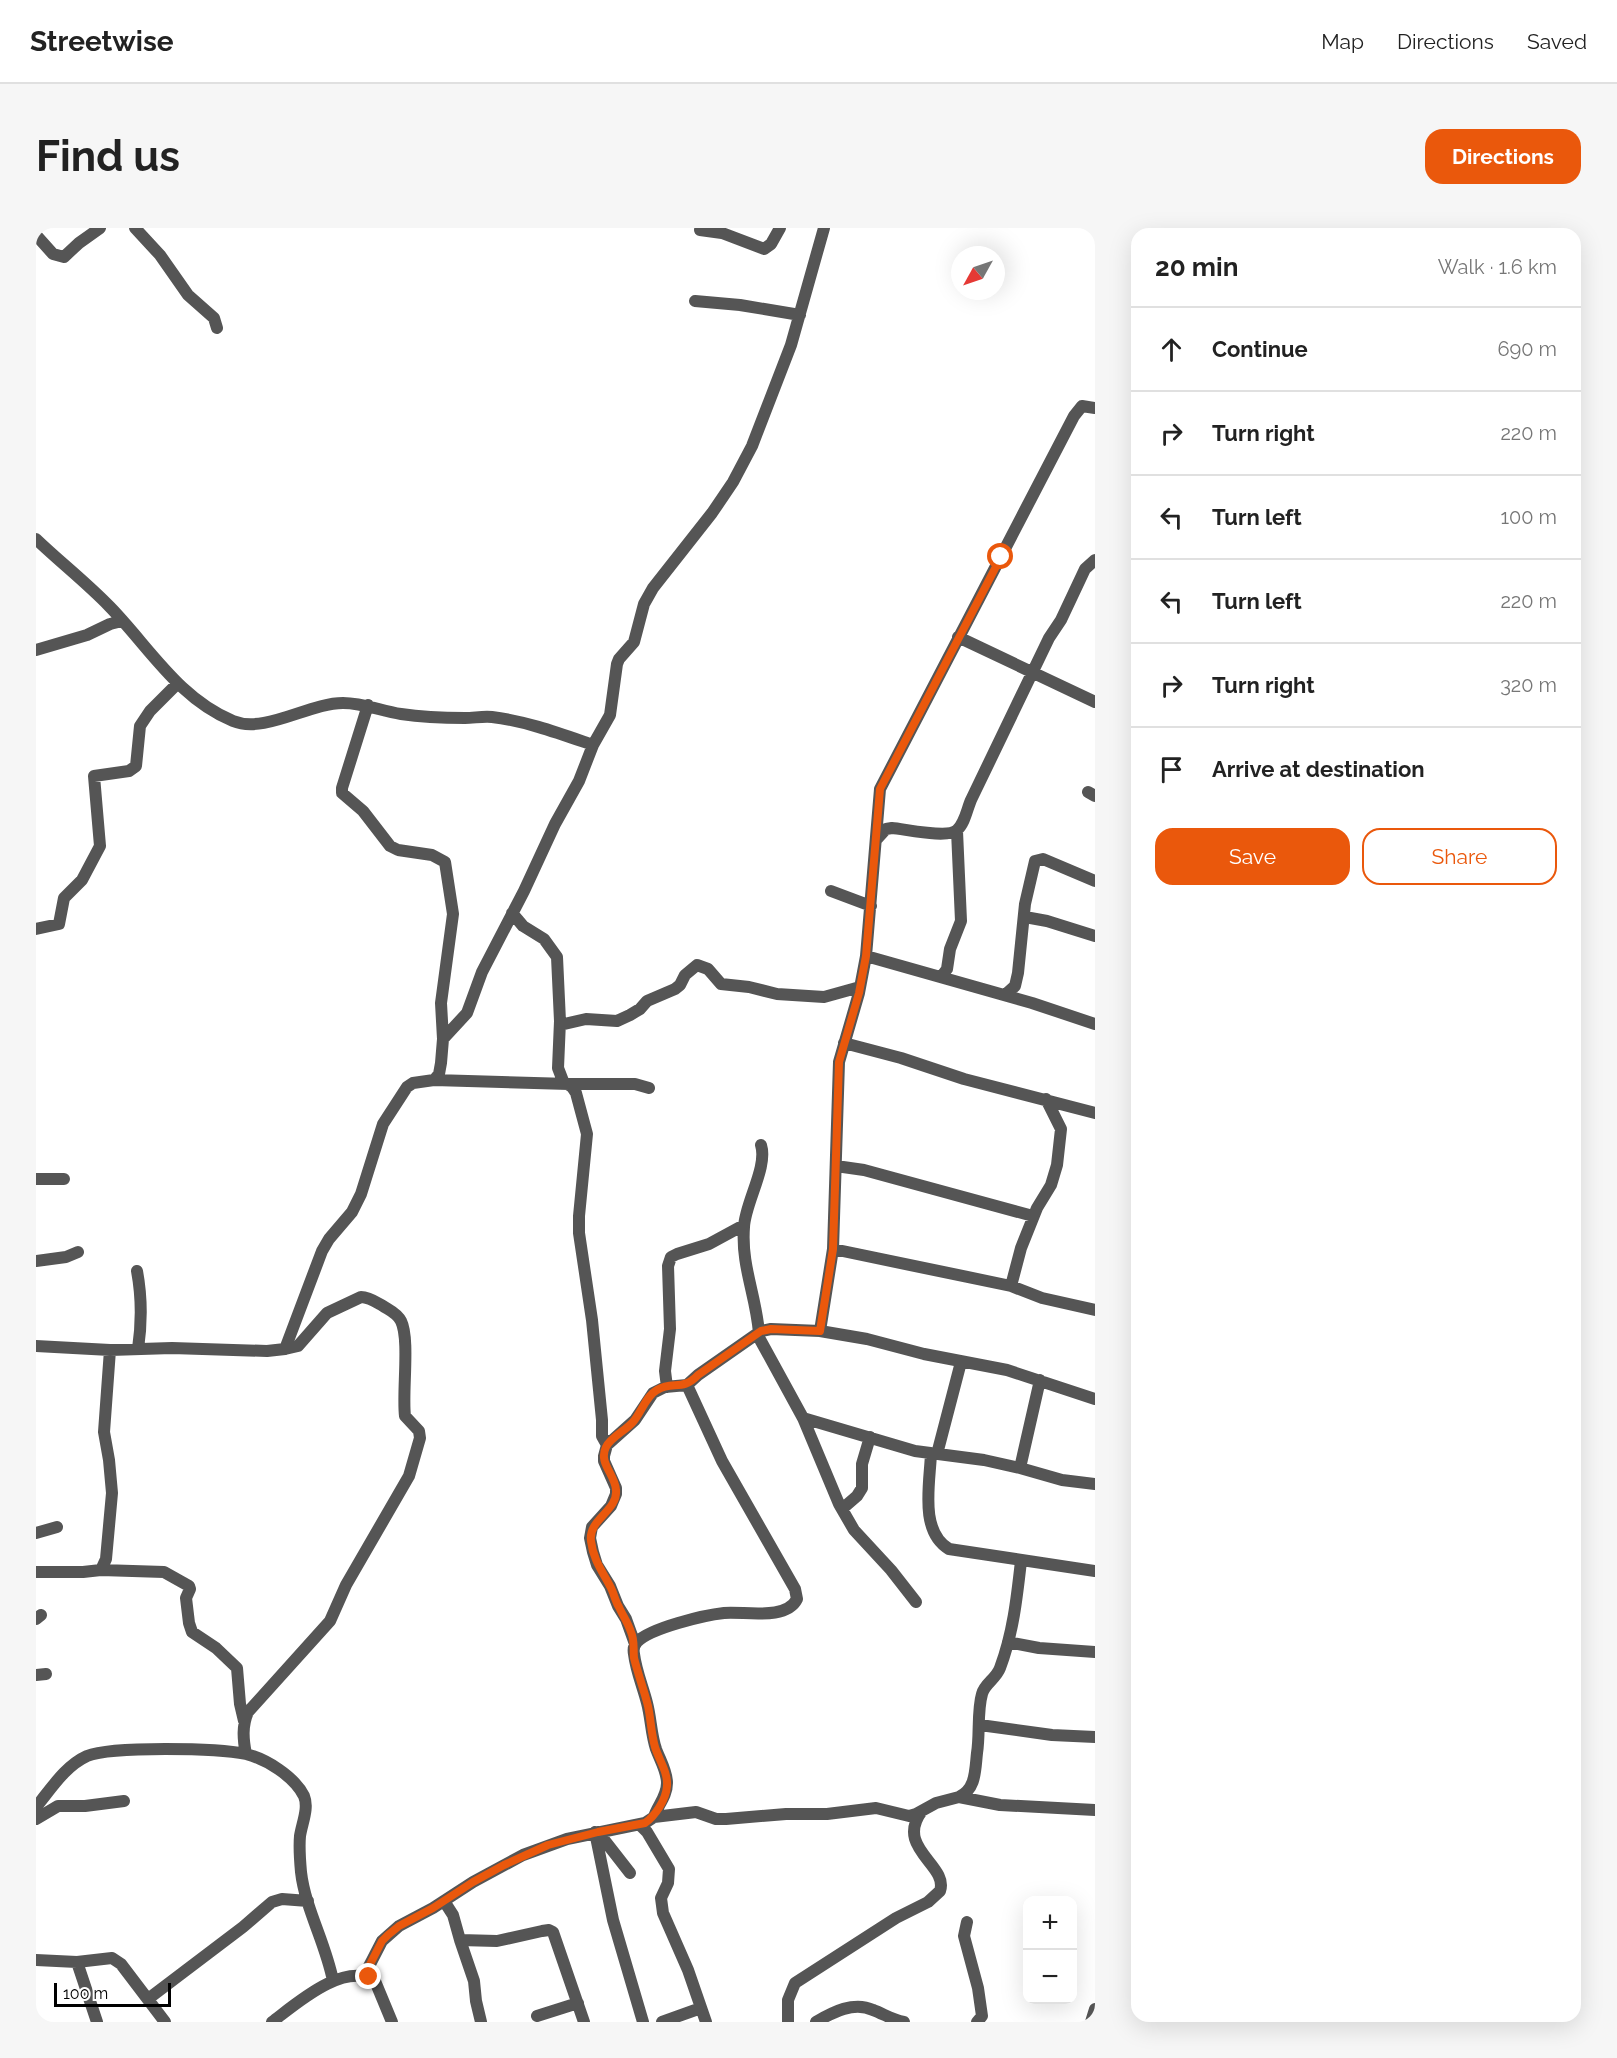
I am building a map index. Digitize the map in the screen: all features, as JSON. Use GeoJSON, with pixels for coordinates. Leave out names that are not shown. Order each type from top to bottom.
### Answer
{"type":"FeatureCollection","features":[{"type":"Feature","properties":{"kind":"street"},"geometry":{"type":"LineString","coordinates":[[36,235],[53,254],[64,257],[100,228]]}},
{"type":"Feature","properties":{"kind":"street"},"geometry":{"type":"LineString","coordinates":[[135,228],[160,255],[188,295],[214,318],[217,328]]}},
{"type":"Feature","properties":{"kind":"street"},"geometry":{"type":"LineString","coordinates":[[700,230],[722,233],[764,249],[771,243],[780,228]]}},
{"type":"Feature","properties":{"kind":"street"},"geometry":{"type":"LineString","coordinates":[[443,1039],[467,1013],[482,972],[555,824],[579,781],[593,745],[610,714],[616,664],[634,642],[648,597],[661,576],[712,513],[742,467],[779,381],[824,228]]}},
{"type":"Feature","properties":{"kind":"street"},"geometry":{"type":"LineString","coordinates":[[695,301],[740,305],[800,315]]}},
{"type":"Feature","properties":{"kind":"street"},"geometry":{"type":"LineString","coordinates":[[820,1331],[833,1249],[839,1062],[860,987],[866,956],[880,789],[1074,416],[1082,406],[1095,408]]}},
{"type":"Feature","properties":{"kind":"street"},"geometry":{"type":"LineString","coordinates":[[36,539],[110,607],[177,684],[233,721],[245,724],[279,719],[319,705],[340,703],[368,705],[403,714],[464,718],[491,717],[561,734],[593,745]]}},
{"type":"Feature","properties":{"kind":"street"},"geometry":{"type":"LineString","coordinates":[[941,977],[947,969],[950,950],[961,921],[957,831],[1084,569],[1095,560]]}},
{"type":"Feature","properties":{"kind":"street"},"geometry":{"type":"LineString","coordinates":[[36,650],[87,635],[122,621]]}},
{"type":"Feature","properties":{"kind":"street"},"geometry":{"type":"LineString","coordinates":[[958,637],[1095,702]]}},
{"type":"Feature","properties":{"kind":"street"},"geometry":{"type":"LineString","coordinates":[[36,929],[59,924],[64,898],[81,880],[100,846],[94,776],[129,771],[136,766],[140,726],[150,711],[177,684]]}},
{"type":"Feature","properties":{"kind":"street"},"geometry":{"type":"LineString","coordinates":[[368,705],[342,793],[363,811],[390,846],[398,850],[432,855],[445,862],[453,914],[441,1003],[443,1039],[439,1074],[434,1080]]}},
{"type":"Feature","properties":{"kind":"street"},"geometry":{"type":"LineString","coordinates":[[876,840],[886,829],[892,828],[946,835],[957,831]]}},
{"type":"Feature","properties":{"kind":"street"},"geometry":{"type":"LineString","coordinates":[[1005,995],[1015,986],[1033,863],[1037,859],[1043,859],[1095,880]]}},
{"type":"Feature","properties":{"kind":"street"},"geometry":{"type":"LineString","coordinates":[[831,891],[871,906]]}},
{"type":"Feature","properties":{"kind":"street"},"geometry":{"type":"LineString","coordinates":[[512,913],[523,926],[544,939],[557,957],[560,1025],[558,1068],[563,1081],[576,1092],[587,1134],[579,1233],[592,1320],[602,1420],[601,1431],[607,1445],[604,1461],[616,1488],[611,1506],[592,1527],[590,1538],[594,1558],[610,1586],[635,1644],[634,1656],[648,1706],[656,1749],[668,1784],[654,1817]]}},
{"type":"Feature","properties":{"kind":"street"},"geometry":{"type":"LineString","coordinates":[[1024,917],[1047,921],[1095,936]]}},
{"type":"Feature","properties":{"kind":"street"},"geometry":{"type":"LineString","coordinates":[[866,956],[1005,995],[1095,1024]]}},
{"type":"Feature","properties":{"kind":"street"},"geometry":{"type":"LineString","coordinates":[[560,1025],[586,1019],[616,1021],[630,1015],[647,1001],[675,989],[685,975],[697,965],[708,969],[721,984],[749,987],[777,994],[824,997],[860,987]]}},
{"type":"Feature","properties":{"kind":"street"},"geometry":{"type":"LineString","coordinates":[[844,1043],[901,1058],[964,1079],[1095,1113]]}},
{"type":"Feature","properties":{"kind":"street"},"geometry":{"type":"LineString","coordinates":[[285,1349],[322,1251],[352,1212],[361,1194],[383,1124],[410,1084],[434,1080],[635,1084],[649,1088]]}},
{"type":"Feature","properties":{"kind":"street"},"geometry":{"type":"LineString","coordinates":[[1011,1286],[1021,1248],[1033,1216],[1051,1185],[1057,1165],[1061,1129],[1046,1099]]}},
{"type":"Feature","properties":{"kind":"street"},"geometry":{"type":"LineString","coordinates":[[760,1145],[762,1157],[759,1175],[751,1194],[744,1225],[743,1257],[758,1315],[758,1333],[804,1418],[842,1509],[857,1535],[891,1570],[916,1602]]}},
{"type":"Feature","properties":{"kind":"street"},"geometry":{"type":"LineString","coordinates":[[837,1166],[864,1170],[1033,1216]]}},
{"type":"Feature","properties":{"kind":"street"},"geometry":{"type":"LineString","coordinates":[[36,1179],[64,1179]]}},
{"type":"Feature","properties":{"kind":"street"},"geometry":{"type":"LineString","coordinates":[[667,1386],[665,1371],[670,1329],[669,1260],[677,1254],[709,1244],[744,1225]]}},
{"type":"Feature","properties":{"kind":"street"},"geometry":{"type":"LineString","coordinates":[[833,1249],[1011,1286],[1042,1298],[1095,1310]]}},
{"type":"Feature","properties":{"kind":"street"},"geometry":{"type":"LineString","coordinates":[[36,1261],[66,1257],[78,1252]]}},
{"type":"Feature","properties":{"kind":"street"},"geometry":{"type":"LineString","coordinates":[[137,1271],[142,1303],[138,1349]]}},
{"type":"Feature","properties":{"kind":"street"},"geometry":{"type":"LineString","coordinates":[[36,1346],[110,1350],[267,1351],[298,1346],[327,1313],[356,1298],[365,1297],[399,1317],[402,1324],[405,1416],[419,1431],[420,1438],[409,1476],[346,1586],[330,1622],[248,1712],[244,1721]]}},
{"type":"Feature","properties":{"kind":"street"},"geometry":{"type":"LineString","coordinates":[[607,1445],[635,1420],[653,1393],[667,1386],[687,1385],[758,1333],[771,1329],[820,1331],[867,1339],[1007,1371],[1095,1399]]}},
{"type":"Feature","properties":{"kind":"street"},"geometry":{"type":"LineString","coordinates":[[100,1570],[106,1559],[112,1493],[104,1432],[110,1350]]}},
{"type":"Feature","properties":{"kind":"street"},"geometry":{"type":"LineString","coordinates":[[961,1362],[934,1454],[928,1507],[932,1530],[939,1541],[949,1549],[1095,1571]]}},
{"type":"Feature","properties":{"kind":"street"},"geometry":{"type":"LineString","coordinates":[[1020,1468],[1040,1380]]}},
{"type":"Feature","properties":{"kind":"street"},"geometry":{"type":"LineString","coordinates":[[635,1644],[645,1636],[688,1620],[724,1613],[777,1612],[791,1607],[797,1599],[795,1589],[722,1461],[687,1385]]}},
{"type":"Feature","properties":{"kind":"street"},"geometry":{"type":"LineString","coordinates":[[804,1418],[934,1454],[1020,1468],[1062,1480],[1095,1484]]}},
{"type":"Feature","properties":{"kind":"street"},"geometry":{"type":"LineString","coordinates":[[842,1509],[857,1496],[862,1488],[862,1464],[870,1437]]}},
{"type":"Feature","properties":{"kind":"street"},"geometry":{"type":"LineString","coordinates":[[36,1533],[57,1527]]}},
{"type":"Feature","properties":{"kind":"street"},"geometry":{"type":"LineString","coordinates":[[364,1976],[382,1941],[399,1926],[473,1882],[523,1855],[548,1845],[639,1824],[654,1817],[696,1812],[716,1819],[726,1819],[786,1814],[827,1814],[876,1808],[909,1816],[936,1803],[966,1793],[973,1783],[982,1692],[996,1678],[1008,1641],[1017,1606],[1022,1561]]}},
{"type":"Feature","properties":{"kind":"street"},"geometry":{"type":"LineString","coordinates":[[36,1572],[100,1570],[164,1572],[189,1586],[186,1598],[190,1628],[195,1635],[216,1648],[237,1668],[246,1754]]}},
{"type":"Feature","properties":{"kind":"street"},"geometry":{"type":"LineString","coordinates":[[1008,1641],[1038,1648],[1095,1652]]}},
{"type":"Feature","properties":{"kind":"street"},"geometry":{"type":"LineString","coordinates":[[980,1725],[1052,1735],[1095,1737]]}},
{"type":"Feature","properties":{"kind":"street"},"geometry":{"type":"LineString","coordinates":[[36,1807],[69,1768],[80,1760],[96,1754],[164,1750],[225,1751],[261,1759],[287,1776],[304,1796],[306,1804],[300,1838],[304,1890],[330,1963],[333,1981]]}},
{"type":"Feature","properties":{"kind":"street"},"geometry":{"type":"LineString","coordinates":[[959,1797],[1017,1807],[1095,1810]]}},
{"type":"Feature","properties":{"kind":"street"},"geometry":{"type":"LineString","coordinates":[[36,1819],[51,1809],[63,1805],[85,1806],[124,1801]]}},
{"type":"Feature","properties":{"kind":"street"},"geometry":{"type":"LineString","coordinates":[[788,2022],[788,2000],[795,1983],[896,1918],[928,1902],[940,1891],[940,1881],[915,1839],[913,1828],[922,1811]]}},
{"type":"Feature","properties":{"kind":"street"},"geometry":{"type":"LineString","coordinates":[[639,1824],[669,1869],[668,1883],[661,1898],[663,1913],[706,2022]]}},
{"type":"Feature","properties":{"kind":"street"},"geometry":{"type":"LineString","coordinates":[[597,1832],[630,1873]]}},
{"type":"Feature","properties":{"kind":"street"},"geometry":{"type":"LineString","coordinates":[[597,1832],[613,1920],[643,2022]]}},
{"type":"Feature","properties":{"kind":"street"},"geometry":{"type":"LineString","coordinates":[[148,1999],[243,1927],[272,1902],[282,1899],[308,1900]]}},
{"type":"Feature","properties":{"kind":"street"},"geometry":{"type":"LineString","coordinates":[[444,1901],[453,1915],[474,1981],[481,2022]]}},
{"type":"Feature","properties":{"kind":"street"},"geometry":{"type":"LineString","coordinates":[[968,1922],[964,1936],[976,1981],[982,2016],[977,2022]]}},
{"type":"Feature","properties":{"kind":"street"},"geometry":{"type":"LineString","coordinates":[[460,1940],[497,1941],[542,1931],[553,1932],[584,2022]]}},
{"type":"Feature","properties":{"kind":"street"},"geometry":{"type":"LineString","coordinates":[[36,1960],[77,1962],[112,1958],[121,1964],[165,2022]]}},
{"type":"Feature","properties":{"kind":"street"},"geometry":{"type":"LineString","coordinates":[[77,1962],[97,2022]]}},
{"type":"Feature","properties":{"kind":"street"},"geometry":{"type":"LineString","coordinates":[[272,2022],[315,1990],[333,1981],[364,1976],[375,1981],[392,2022]]}},
{"type":"Feature","properties":{"kind":"street"},"geometry":{"type":"LineString","coordinates":[[537,2016],[578,2003]]}},
{"type":"Feature","properties":{"kind":"street"},"geometry":{"type":"LineString","coordinates":[[816,2022],[855,2005],[864,2006],[889,2018],[904,2022]]}},
{"type":"Feature","properties":{"kind":"street"},"geometry":{"type":"LineString","coordinates":[[662,2022],[701,2008]]}},
{"type":"Feature","properties":{"kind":"street"},"geometry":{"type":"LineString","coordinates":[[1091,2022],[1095,2009]]}},
{"type":"Feature","properties":{"kind":"route"},"geometry":{"type":"LineString","coordinates":[[369,1977],[364,1976],[382,1941],[399,1926],[523,1855],[567,1839],[645,1823],[654,1817],[666,1793],[668,1784],[656,1749],[648,1706],[634,1656],[635,1644],[626,1619],[592,1552],[590,1538],[592,1527],[611,1506],[616,1494],[616,1488],[604,1461],[605,1451],[607,1445],[635,1420],[658,1389],[687,1385],[761,1331],[771,1329],[820,1331],[833,1249],[839,1062],[859,993],[866,956],[880,789],[1001,557]]}}]}
